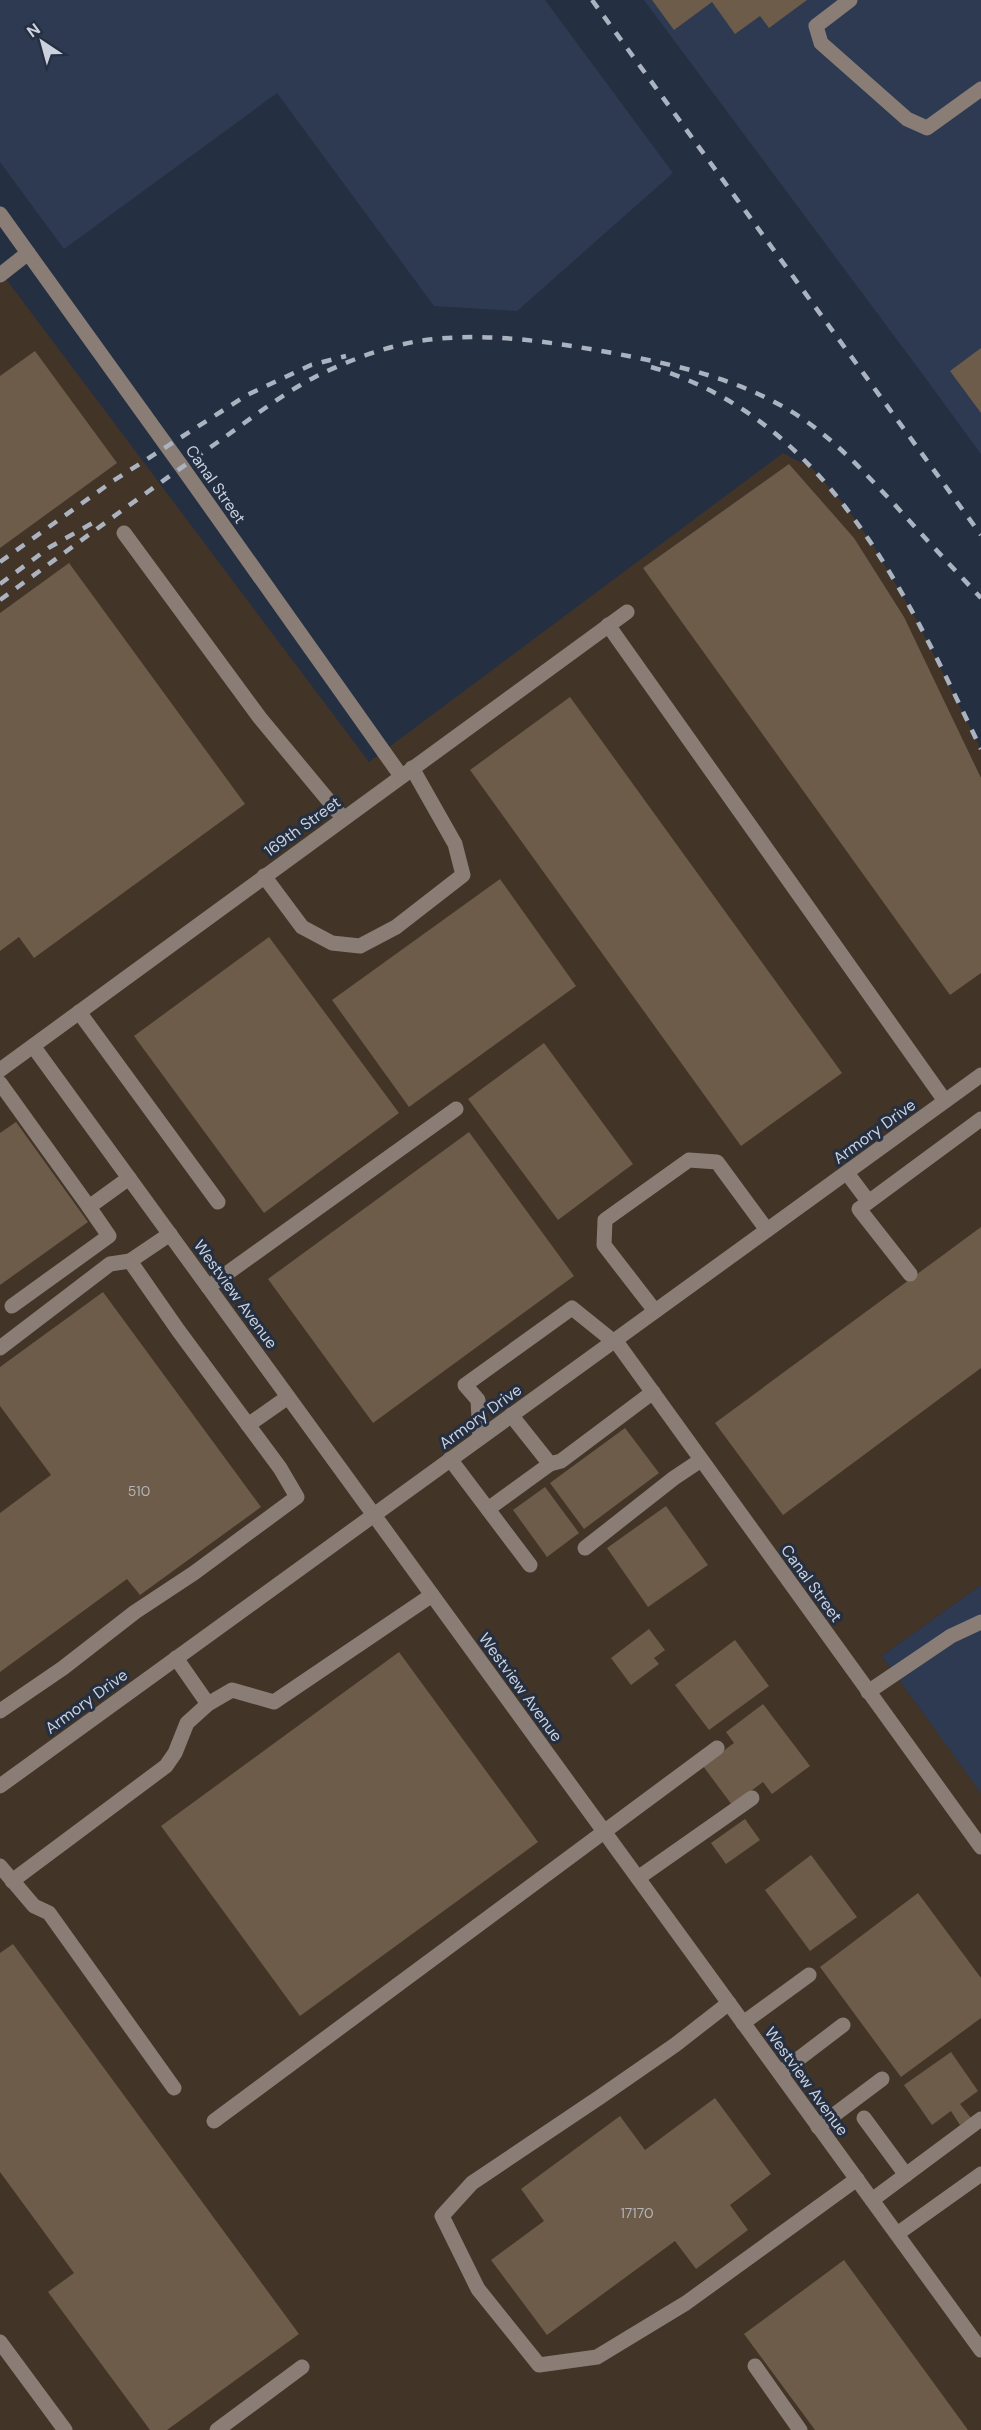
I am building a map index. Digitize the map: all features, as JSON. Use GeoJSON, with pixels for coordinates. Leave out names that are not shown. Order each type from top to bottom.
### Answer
{"type":"FeatureCollection","features":[{"type":"Feature","properties":{"kind":"street"},"geometry":{"type":"LineString","coordinates":[[850,0],[816,26],[821,43],[907,119],[927,128],[981,89]]}},
{"type":"Feature","properties":{"kind":"street","name":"Canal Street"},"geometry":{"type":"LineString","coordinates":[[0,214],[406,772],[456,844],[463,874],[396,927],[360,946],[332,943],[302,927],[264,876]]}},
{"type":"Feature","properties":{"kind":"street"},"geometry":{"type":"LineString","coordinates":[[0,275],[28,253]]}},
{"type":"Feature","properties":{"kind":"street"},"geometry":{"type":"LineString","coordinates":[[124,533],[260,718],[343,818]]}},
{"type":"Feature","properties":{"kind":"street","name":"169th Street"},"geometry":{"type":"LineString","coordinates":[[0,1070],[627,612]]}},
{"type":"Feature","properties":{"kind":"street"},"geometry":{"type":"LineString","coordinates":[[608,625],[945,1101]]}},
{"type":"Feature","properties":{"kind":"street"},"geometry":{"type":"LineString","coordinates":[[79,1012],[218,1203]]}},
{"type":"Feature","properties":{"kind":"street","name":"Westview Avenue"},"geometry":{"type":"LineString","coordinates":[[33,1046],[981,2350]]}},
{"type":"Feature","properties":{"kind":"street","name":"Armory Drive"},"geometry":{"type":"LineString","coordinates":[[0,1786],[981,1075]]}},
{"type":"Feature","properties":{"kind":"street"},"geometry":{"type":"LineString","coordinates":[[0,1083],[109,1236],[12,1305]]}},
{"type":"Feature","properties":{"kind":"street"},"geometry":{"type":"LineString","coordinates":[[208,1287],[456,1109]]}},
{"type":"Feature","properties":{"kind":"street"},"geometry":{"type":"LineString","coordinates":[[910,1274],[859,1209],[981,1119]]}},
{"type":"Feature","properties":{"kind":"street"},"geometry":{"type":"LineString","coordinates":[[655,1311],[604,1245],[605,1220],[689,1160],[717,1162],[767,1230]]}},
{"type":"Feature","properties":{"kind":"street"},"geometry":{"type":"LineString","coordinates":[[846,1173],[868,1201]]}},
{"type":"Feature","properties":{"kind":"street"},"geometry":{"type":"LineString","coordinates":[[89,1207],[129,1178]]}},
{"type":"Feature","properties":{"kind":"street"},"geometry":{"type":"LineString","coordinates":[[0,1348],[110,1264],[130,1262],[170,1234]]}},
{"type":"Feature","properties":{"kind":"street"},"geometry":{"type":"LineString","coordinates":[[0,1711],[63,1668],[135,1612],[194,1573],[297,1497],[280,1467],[130,1262]]}},
{"type":"Feature","properties":{"kind":"street","name":"Canal Street"},"geometry":{"type":"LineString","coordinates":[[480,1438],[478,1401],[465,1385],[572,1308],[614,1341],[981,1848]]}},
{"type":"Feature","properties":{"kind":"street"},"geometry":{"type":"LineString","coordinates":[[488,1509],[550,1464],[561,1461],[653,1392]]}},
{"type":"Feature","properties":{"kind":"street"},"geometry":{"type":"LineString","coordinates":[[248,1425],[288,1397]]}},
{"type":"Feature","properties":{"kind":"street"},"geometry":{"type":"LineString","coordinates":[[512,1415],[550,1464]]}},
{"type":"Feature","properties":{"kind":"street"},"geometry":{"type":"LineString","coordinates":[[450,1459],[530,1565]]}},
{"type":"Feature","properties":{"kind":"street"},"geometry":{"type":"LineString","coordinates":[[585,1548],[674,1478],[701,1460]]}},
{"type":"Feature","properties":{"kind":"street"},"geometry":{"type":"LineString","coordinates":[[12,1881],[166,1766],[175,1753],[187,1723],[208,1704],[232,1690],[274,1702],[432,1595]]}},
{"type":"Feature","properties":{"kind":"street"},"geometry":{"type":"LineString","coordinates":[[868,1692],[951,1636],[981,1622]]}},
{"type":"Feature","properties":{"kind":"street"},"geometry":{"type":"LineString","coordinates":[[176,1658],[208,1704]]}},
{"type":"Feature","properties":{"kind":"street"},"geometry":{"type":"LineString","coordinates":[[214,2121],[717,1748]]}},
{"type":"Feature","properties":{"kind":"street"},"geometry":{"type":"LineString","coordinates":[[638,1878],[752,1798]]}},
{"type":"Feature","properties":{"kind":"street"},"geometry":{"type":"LineString","coordinates":[[0,1866],[34,1906],[49,1913],[174,2088]]}},
{"type":"Feature","properties":{"kind":"street"},"geometry":{"type":"LineString","coordinates":[[743,2023],[808,1975]]}},
{"type":"Feature","properties":{"kind":"street"},"geometry":{"type":"LineString","coordinates":[[729,2003],[619,2084],[472,2183],[442,2216],[478,2289],[539,2365],[597,2357],[686,2303],[857,2179]]}},
{"type":"Feature","properties":{"kind":"street"},"geometry":{"type":"LineString","coordinates":[[780,2073],[843,2025]]}},
{"type":"Feature","properties":{"kind":"street"},"geometry":{"type":"LineString","coordinates":[[818,2127],[882,2079]]}},
{"type":"Feature","properties":{"kind":"street"},"geometry":{"type":"LineString","coordinates":[[864,2118],[906,2175]]}},
{"type":"Feature","properties":{"kind":"street"},"geometry":{"type":"LineString","coordinates":[[872,2200],[981,2119]]}},
{"type":"Feature","properties":{"kind":"street"},"geometry":{"type":"LineString","coordinates":[[897,2234],[981,2174]]}},
{"type":"Feature","properties":{"kind":"street"},"geometry":{"type":"LineString","coordinates":[[0,2342],[65,2430]]}},
{"type":"Feature","properties":{"kind":"street"},"geometry":{"type":"LineString","coordinates":[[755,2366],[800,2430]]}},
{"type":"Feature","properties":{"kind":"street"},"geometry":{"type":"LineString","coordinates":[[216,2430],[302,2367]]}},
{"type":"Feature","properties":{"kind":"shaded area"},"geometry":{"type":"Polygon","coordinates":[[[0,0],[545,0],[673,173],[517,311],[434,306],[277,93],[64,249],[0,162],[0,0]]]}},
{"type":"Feature","properties":{"kind":"shaded area"},"geometry":{"type":"Polygon","coordinates":[[[644,0],[981,0],[981,454],[924,376],[644,0]]]}},
{"type":"Feature","properties":{"kind":"shaded area"},"geometry":{"type":"Polygon","coordinates":[[[0,271],[369,762],[783,453],[812,468],[843,503],[870,540],[915,617],[981,749],[981,1585],[882,1656],[981,1792],[981,2430],[0,2430],[0,271]]]}},
{"type":"Feature","properties":{"kind":"shaded area"},"geometry":{"type":"Polygon","coordinates":[[[981,1585],[981,1793],[882,1656],[981,1585]]]}},
{"type":"Feature","properties":{"kind":"building"},"geometry":{"type":"Polygon","coordinates":[[[652,0],[807,0],[769,28],[760,16],[735,34],[712,2],[674,30],[652,0]]]}},
{"type":"Feature","properties":{"kind":"building"},"geometry":{"type":"Polygon","coordinates":[[[981,348],[981,413],[950,371],[981,348]]]}},
{"type":"Feature","properties":{"kind":"building"},"geometry":{"type":"Polygon","coordinates":[[[35,351],[117,463],[0,548],[0,376],[35,351]]]}},
{"type":"Feature","properties":{"kind":"building"},"geometry":{"type":"Polygon","coordinates":[[[789,464],[854,538],[904,617],[981,778],[981,973],[950,995],[643,568],[789,464]]]}},
{"type":"Feature","properties":{"kind":"building"},"geometry":{"type":"Polygon","coordinates":[[[69,563],[245,804],[34,958],[19,937],[0,951],[0,613],[69,563]]]}},
{"type":"Feature","properties":{"kind":"building"},"geometry":{"type":"Polygon","coordinates":[[[570,697],[842,1073],[741,1146],[470,770],[570,697]]]}},
{"type":"Feature","properties":{"kind":"building"},"geometry":{"type":"Polygon","coordinates":[[[500,879],[576,986],[409,1107],[332,1000],[500,879]]]}},
{"type":"Feature","properties":{"kind":"building"},"geometry":{"type":"Polygon","coordinates":[[[269,937],[399,1113],[264,1213],[134,1036],[269,937]]]}},
{"type":"Feature","properties":{"kind":"building"},"geometry":{"type":"Polygon","coordinates":[[[544,1043],[633,1164],[558,1220],[468,1099],[544,1043]]]}},
{"type":"Feature","properties":{"kind":"building"},"geometry":{"type":"Polygon","coordinates":[[[16,1122],[88,1222],[0,1285],[0,1133],[16,1122]]]}},
{"type":"Feature","properties":{"kind":"building"},"geometry":{"type":"Polygon","coordinates":[[[469,1132],[574,1276],[373,1423],[268,1279],[469,1132]]]}},
{"type":"Feature","properties":{"kind":"building"},"geometry":{"type":"Polygon","coordinates":[[[981,1227],[981,1368],[783,1515],[715,1423],[981,1227]]]}},
{"type":"Feature","properties":{"kind":"building"},"geometry":{"type":"Polygon","coordinates":[[[103,1292],[261,1507],[140,1595],[127,1579],[0,1672],[0,1513],[51,1475],[0,1406],[0,1367],[103,1292]]]}},
{"type":"Feature","properties":{"kind":"building"},"geometry":{"type":"Polygon","coordinates":[[[625,1428],[659,1473],[584,1529],[550,1483],[625,1428]]]}},
{"type":"Feature","properties":{"kind":"building"},"geometry":{"type":"Polygon","coordinates":[[[545,1487],[579,1533],[547,1557],[513,1510],[545,1487]]]}},
{"type":"Feature","properties":{"kind":"building"},"geometry":{"type":"Polygon","coordinates":[[[666,1506],[708,1565],[648,1607],[607,1548],[666,1506]]]}},
{"type":"Feature","properties":{"kind":"building"},"geometry":{"type":"Polygon","coordinates":[[[649,1629],[665,1650],[654,1658],[659,1664],[631,1685],[611,1658],[649,1629]]]}},
{"type":"Feature","properties":{"kind":"building"},"geometry":{"type":"Polygon","coordinates":[[[735,1640],[769,1686],[709,1730],[675,1685],[735,1640]]]}},
{"type":"Feature","properties":{"kind":"building"},"geometry":{"type":"Polygon","coordinates":[[[399,1652],[538,1842],[300,2016],[161,1826],[399,1652]]]}},
{"type":"Feature","properties":{"kind":"building"},"geometry":{"type":"Polygon","coordinates":[[[763,1704],[810,1766],[772,1794],[763,1782],[732,1805],[703,1766],[734,1743],[726,1732],[763,1704]]]}},
{"type":"Feature","properties":{"kind":"building"},"geometry":{"type":"Polygon","coordinates":[[[745,1819],[760,1840],[726,1864],[711,1843],[745,1819]]]}},
{"type":"Feature","properties":{"kind":"building"},"geometry":{"type":"Polygon","coordinates":[[[811,1855],[857,1917],[810,1951],[765,1890],[811,1855]]]}},
{"type":"Feature","properties":{"kind":"building"},"geometry":{"type":"Polygon","coordinates":[[[918,1893],[981,1978],[981,2018],[901,2077],[820,1967],[918,1893]]]}},
{"type":"Feature","properties":{"kind":"building"},"geometry":{"type":"Polygon","coordinates":[[[13,1944],[299,2334],[167,2430],[150,2430],[48,2292],[74,2273],[0,2172],[0,1953],[13,1944]]]}},
{"type":"Feature","properties":{"kind":"building"},"geometry":{"type":"Polygon","coordinates":[[[951,2052],[978,2091],[960,2104],[971,2118],[960,2125],[951,2111],[932,2125],[904,2085],[951,2052]]]}},
{"type":"Feature","properties":{"kind":"building"},"geometry":{"type":"Polygon","coordinates":[[[715,2098],[771,2174],[730,2205],[748,2230],[696,2269],[675,2241],[547,2335],[491,2260],[544,2221],[521,2189],[620,2116],[645,2150],[715,2098]]]}},
{"type":"Feature","properties":{"kind":"building"},"geometry":{"type":"Polygon","coordinates":[[[844,2260],[968,2430],[815,2430],[744,2334],[844,2260]]]}},
{"type":"Feature","properties":{"kind":"railway"},"geometry":{"type":"LineString","coordinates":[[592,0],[981,535]]}},
{"type":"Feature","properties":{"kind":"railway"},"geometry":{"type":"LineString","coordinates":[[0,600],[302,384],[353,360],[392,347],[419,341],[464,337],[508,338],[552,343],[650,360],[677,366],[755,392],[803,419],[828,438],[884,493],[981,598]]}},
{"type":"Feature","properties":{"kind":"railway"},"geometry":{"type":"LineString","coordinates":[[0,562],[113,481],[247,395],[311,365],[346,356]]}},
{"type":"Feature","properties":{"kind":"railway"},"geometry":{"type":"LineString","coordinates":[[651,367],[713,392],[767,427],[814,470],[855,520],[891,575],[923,632],[981,749]]}},
{"type":"Feature","properties":{"kind":"railway"},"geometry":{"type":"LineString","coordinates":[[0,584],[50,547],[98,520]]}}]}
